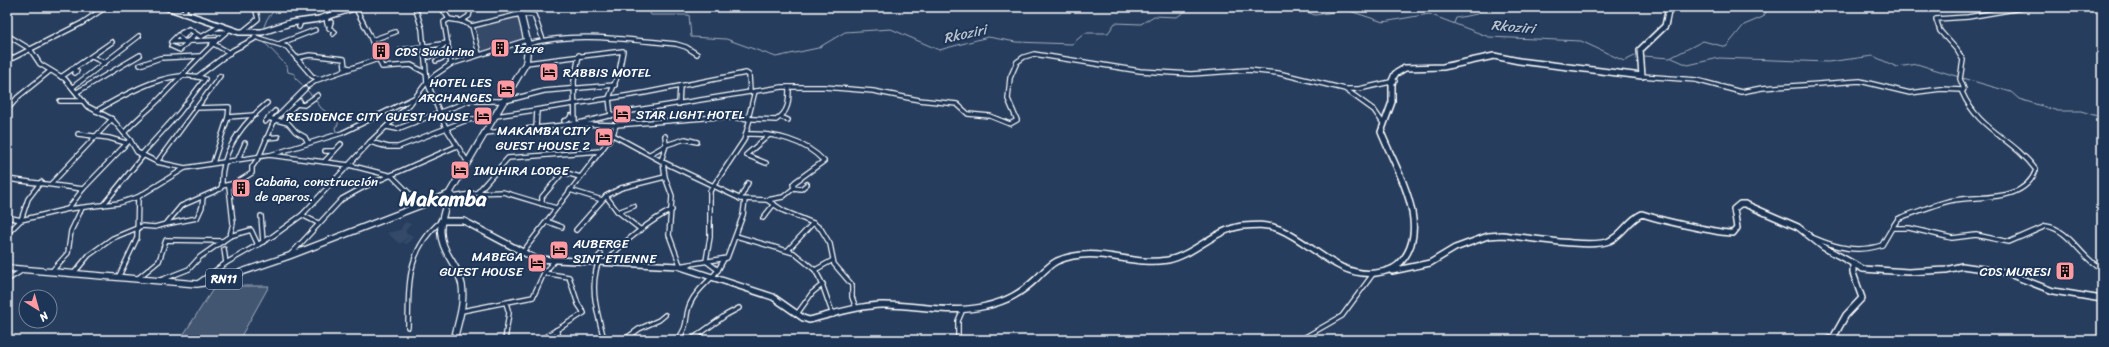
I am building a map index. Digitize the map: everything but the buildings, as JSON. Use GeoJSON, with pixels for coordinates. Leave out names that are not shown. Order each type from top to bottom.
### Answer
{"type":"FeatureCollection","features":[{"type":"Feature","properties":{"kind":"main road"},"geometry":{"type":"LineString","coordinates":[[166,7],[228,30],[250,33],[257,36],[301,21],[326,16],[347,8],[356,7]]}},
{"type":"Feature","properties":{"kind":"main road"},"geometry":{"type":"LineString","coordinates":[[451,196],[467,161],[496,116],[526,63],[528,42],[519,7]]}},
{"type":"Feature","properties":{"kind":"main road"},"geometry":{"type":"LineString","coordinates":[[1391,271],[1404,260],[1413,241],[1410,203],[1406,189],[1381,132],[1383,123],[1389,113],[1392,102],[1393,81],[1395,74],[1405,68],[1443,67],[1494,56],[1520,61],[1642,76],[1640,50],[1665,26],[1669,7]]}},
{"type":"Feature","properties":{"kind":"main road","name":"RN11"},"geometry":{"type":"LineString","coordinates":[[7,268],[118,279],[197,284],[223,280],[422,206],[444,200],[451,196]]}},
{"type":"Feature","properties":{"kind":"main road"},"geometry":{"type":"LineString","coordinates":[[444,200],[440,239],[460,277],[462,286],[462,311],[454,340]]}},
{"type":"Feature","properties":{"kind":"main road"},"geometry":{"type":"LineString","coordinates":[[441,221],[464,221],[522,253],[536,259],[599,263],[679,265],[773,297],[797,314],[809,320],[856,308],[886,305],[963,309],[989,306],[1008,300],[1027,287],[1055,262],[1096,254],[1116,256],[1141,262],[1168,260],[1178,257],[1232,228],[1255,224],[1269,225],[1279,229],[1346,269],[1360,273],[1373,274],[1430,263],[1455,248],[1488,236],[1502,235],[1600,244],[1611,241],[1631,219],[1642,214],[1677,225],[1721,234],[1734,233],[1737,228],[1734,209],[1740,204],[1751,205],[1798,227],[1813,238],[1823,248],[1863,269],[1908,272],[1969,267],[2004,272],[2023,278],[2051,291],[2102,299]]}},
{"type":"Feature","properties":{"kind":"main road"},"geometry":{"type":"LineString","coordinates":[[1827,340],[1833,338],[1846,315],[1862,298],[1860,287],[1854,275],[1853,265]]}},
{"type":"Feature","properties":{"kind":"street"},"geometry":{"type":"LineString","coordinates":[[7,62],[82,23],[106,7]]}},
{"type":"Feature","properties":{"kind":"street"},"geometry":{"type":"LineString","coordinates":[[102,10],[113,7]]}},
{"type":"Feature","properties":{"kind":"street"},"geometry":{"type":"LineString","coordinates":[[182,14],[186,7]]}},
{"type":"Feature","properties":{"kind":"street"},"geometry":{"type":"LineString","coordinates":[[242,33],[258,19],[255,8],[263,7]]}},
{"type":"Feature","properties":{"kind":"street"},"geometry":{"type":"LineString","coordinates":[[356,7],[372,40],[383,68],[411,65],[426,73]]}},
{"type":"Feature","properties":{"kind":"street"},"geometry":{"type":"LineString","coordinates":[[415,7],[422,30],[427,82],[446,128],[467,161]]}},
{"type":"Feature","properties":{"kind":"street"},"geometry":{"type":"LineString","coordinates":[[441,7],[449,19]]}},
{"type":"Feature","properties":{"kind":"street"},"geometry":{"type":"LineString","coordinates":[[460,21],[469,16],[471,7]]}},
{"type":"Feature","properties":{"kind":"street"},"geometry":{"type":"LineString","coordinates":[[1813,238],[1834,247],[1864,250],[1882,245],[1898,219],[1902,217],[1950,201],[1980,198],[2019,191],[2025,187],[2036,170],[2032,162],[2010,142],[1984,127],[1966,104],[1962,90],[1964,89],[1960,77],[1963,70],[1961,56],[1940,31],[1936,19],[1968,17],[2028,7]]}},
{"type":"Feature","properties":{"kind":"street"},"geometry":{"type":"LineString","coordinates":[[451,64],[444,22],[449,19],[460,21],[472,26],[520,14],[534,15],[543,40]]}},
{"type":"Feature","properties":{"kind":"street"},"geometry":{"type":"LineString","coordinates":[[326,16],[327,24],[332,22],[329,28],[335,32],[333,34]]}},
{"type":"Feature","properties":{"kind":"street"},"geometry":{"type":"LineString","coordinates":[[299,27],[301,21]]}},
{"type":"Feature","properties":{"kind":"street"},"geometry":{"type":"LineString","coordinates":[[206,36],[220,26]]}},
{"type":"Feature","properties":{"kind":"street"},"geometry":{"type":"LineString","coordinates":[[472,26],[479,54]]}},
{"type":"Feature","properties":{"kind":"street"},"geometry":{"type":"LineString","coordinates":[[124,133],[139,116],[166,94],[214,41],[228,30]]}},
{"type":"Feature","properties":{"kind":"street"},"geometry":{"type":"LineString","coordinates":[[185,43],[228,30]]}},
{"type":"Feature","properties":{"kind":"street"},"geometry":{"type":"LineString","coordinates":[[280,44],[315,30]]}},
{"type":"Feature","properties":{"kind":"street"},"geometry":{"type":"LineString","coordinates":[[185,43],[182,33],[193,32],[206,36],[230,53]]}},
{"type":"Feature","properties":{"kind":"street"},"geometry":{"type":"LineString","coordinates":[[184,36],[193,32]]}},
{"type":"Feature","properties":{"kind":"street"},"geometry":{"type":"LineString","coordinates":[[171,46],[180,50],[193,32]]}},
{"type":"Feature","properties":{"kind":"street"},"geometry":{"type":"LineString","coordinates":[[372,40],[395,32]]}},
{"type":"Feature","properties":{"kind":"street"},"geometry":{"type":"LineString","coordinates":[[7,35],[30,49],[40,64],[61,77],[73,87],[83,101],[96,111],[112,119],[130,140],[137,152],[142,156],[157,162],[186,168]]}},
{"type":"Feature","properties":{"kind":"street"},"geometry":{"type":"LineString","coordinates":[[73,87],[105,64],[139,36]]}},
{"type":"Feature","properties":{"kind":"street"},"geometry":{"type":"LineString","coordinates":[[206,36],[220,36]]}},
{"type":"Feature","properties":{"kind":"street"},"geometry":{"type":"LineString","coordinates":[[198,77],[230,53],[257,36],[287,47],[317,79],[317,86]]}},
{"type":"Feature","properties":{"kind":"street"},"geometry":{"type":"LineString","coordinates":[[197,284],[226,263],[263,242],[302,215],[370,142],[418,96],[427,82],[451,64],[479,54],[528,42],[543,40],[610,38],[680,45],[697,54]]}},
{"type":"Feature","properties":{"kind":"street"},"geometry":{"type":"LineString","coordinates":[[61,77],[97,55],[112,42]]}},
{"type":"Feature","properties":{"kind":"street"},"geometry":{"type":"LineString","coordinates":[[401,50],[447,43]]}},
{"type":"Feature","properties":{"kind":"street"},"geometry":{"type":"LineString","coordinates":[[429,57],[447,43]]}},
{"type":"Feature","properties":{"kind":"street"},"geometry":{"type":"LineString","coordinates":[[526,63],[541,62],[579,55],[623,51],[615,85],[610,98],[611,116]]}},
{"type":"Feature","properties":{"kind":"street"},"geometry":{"type":"LineString","coordinates":[[294,54],[328,56],[339,60],[344,59],[345,69]]}},
{"type":"Feature","properties":{"kind":"street"},"geometry":{"type":"LineString","coordinates":[[77,92],[140,55]]}},
{"type":"Feature","properties":{"kind":"street"},"geometry":{"type":"LineString","coordinates":[[296,58],[307,55]]}},
{"type":"Feature","properties":{"kind":"street"},"geometry":{"type":"LineString","coordinates":[[436,61],[449,55]]}},
{"type":"Feature","properties":{"kind":"street"},"geometry":{"type":"LineString","coordinates":[[579,55],[574,81],[576,87],[574,104],[569,121],[575,124],[616,125],[717,117],[776,120],[781,117],[789,105],[788,88]]}},
{"type":"Feature","properties":{"kind":"street"},"geometry":{"type":"LineString","coordinates":[[484,133],[575,124],[750,91],[824,87],[870,91],[928,102],[954,103],[959,105],[968,114],[990,116],[1010,124],[1017,120],[1008,99],[1010,78],[1018,62],[1027,56],[1047,55],[1139,69],[1190,74],[1255,70],[1282,73],[1344,89],[1359,89],[1393,81]]}},
{"type":"Feature","properties":{"kind":"street"},"geometry":{"type":"LineString","coordinates":[[140,65],[146,61],[164,58],[200,56]]}},
{"type":"Feature","properties":{"kind":"street"},"geometry":{"type":"LineString","coordinates":[[82,58],[90,58],[105,64]]}},
{"type":"Feature","properties":{"kind":"street"},"geometry":{"type":"LineString","coordinates":[[308,86],[317,79],[328,77],[345,69],[353,68],[378,58]]}},
{"type":"Feature","properties":{"kind":"street"},"geometry":{"type":"LineString","coordinates":[[72,69],[77,71],[75,73]]}},
{"type":"Feature","properties":{"kind":"street"},"geometry":{"type":"LineString","coordinates":[[7,110],[18,97],[50,71]]}},
{"type":"Feature","properties":{"kind":"street"},"geometry":{"type":"LineString","coordinates":[[496,116],[680,86],[746,73],[748,75],[750,91]]}},
{"type":"Feature","properties":{"kind":"street"},"geometry":{"type":"LineString","coordinates":[[157,162],[170,148],[196,108],[220,76]]}},
{"type":"Feature","properties":{"kind":"street"},"geometry":{"type":"LineString","coordinates":[[1642,76],[1696,80],[1741,92],[1762,88],[1811,86],[1860,81],[1910,92],[1941,89],[1962,90]]}},
{"type":"Feature","properties":{"kind":"street"},"geometry":{"type":"LineString","coordinates":[[96,111],[146,84],[159,79],[180,77],[198,77],[205,79],[179,114],[142,156],[103,205]]}},
{"type":"Feature","properties":{"kind":"street"},"geometry":{"type":"LineString","coordinates":[[324,83],[328,77]]}},
{"type":"Feature","properties":{"kind":"street"},"geometry":{"type":"LineString","coordinates":[[386,127],[396,129],[470,101],[505,101],[542,91],[576,87],[615,85]]}},
{"type":"Feature","properties":{"kind":"street"},"geometry":{"type":"LineString","coordinates":[[679,104],[680,86]]}},
{"type":"Feature","properties":{"kind":"street"},"geometry":{"type":"LineString","coordinates":[[166,224],[181,206],[220,189],[222,186],[229,186],[252,173],[252,167],[259,157],[275,119],[305,89]]}},
{"type":"Feature","properties":{"kind":"street"},"geometry":{"type":"LineString","coordinates":[[1344,89],[1362,99],[1374,110],[1383,123]]}},
{"type":"Feature","properties":{"kind":"street"},"geometry":{"type":"LineString","coordinates":[[706,261],[710,237],[710,191],[713,184],[744,140],[755,91]]}},
{"type":"Feature","properties":{"kind":"street"},"geometry":{"type":"LineString","coordinates":[[296,104],[304,105],[318,95]]}},
{"type":"Feature","properties":{"kind":"street"},"geometry":{"type":"LineString","coordinates":[[7,217],[22,220],[68,209],[103,205],[138,197],[186,168],[269,155],[337,134],[418,96]]}},
{"type":"Feature","properties":{"kind":"street"},"geometry":{"type":"LineString","coordinates":[[60,101],[83,101]]}},
{"type":"Feature","properties":{"kind":"street"},"geometry":{"type":"LineString","coordinates":[[284,120],[285,115],[300,101]]}},
{"type":"Feature","properties":{"kind":"street"},"geometry":{"type":"LineString","coordinates":[[222,186],[221,172],[224,161],[236,138],[254,115],[267,103]]}},
{"type":"Feature","properties":{"kind":"street"},"geometry":{"type":"LineString","coordinates":[[196,108],[229,107],[228,119],[213,163]]}},
{"type":"Feature","properties":{"kind":"street"},"geometry":{"type":"LineString","coordinates":[[536,128],[537,110]]}},
{"type":"Feature","properties":{"kind":"street"},"geometry":{"type":"LineString","coordinates":[[265,122],[275,111]]}},
{"type":"Feature","properties":{"kind":"street"},"geometry":{"type":"LineString","coordinates":[[228,119],[232,116],[254,115]]}},
{"type":"Feature","properties":{"kind":"street"},"geometry":{"type":"LineString","coordinates":[[781,117],[788,120]]}},
{"type":"Feature","properties":{"kind":"street"},"geometry":{"type":"LineString","coordinates":[[268,118],[284,120],[294,127],[296,132],[305,137],[308,143]]}},
{"type":"Feature","properties":{"kind":"street"},"geometry":{"type":"LineString","coordinates":[[51,184],[72,164],[94,137],[112,119]]}},
{"type":"Feature","properties":{"kind":"street"},"geometry":{"type":"LineString","coordinates":[[370,142],[393,148],[470,119],[492,122]]}},
{"type":"Feature","properties":{"kind":"street"},"geometry":{"type":"LineString","coordinates":[[522,253],[613,135],[616,125]]}},
{"type":"Feature","properties":{"kind":"street"},"geometry":{"type":"LineString","coordinates":[[78,134],[126,143]]}},
{"type":"Feature","properties":{"kind":"street"},"geometry":{"type":"LineString","coordinates":[[335,140],[337,134]]}},
{"type":"Feature","properties":{"kind":"street"},"geometry":{"type":"LineString","coordinates":[[613,135],[662,161],[713,184],[740,199],[745,200],[767,200],[784,197],[794,188],[793,184],[795,182],[824,160],[802,144],[769,135],[746,134]]}},
{"type":"Feature","properties":{"kind":"street"},"geometry":{"type":"LineString","coordinates":[[766,162],[746,155],[769,135]]}},
{"type":"Feature","properties":{"kind":"street"},"geometry":{"type":"LineString","coordinates":[[666,136],[666,145],[662,161],[672,196],[669,235],[679,265],[724,259]]}},
{"type":"Feature","properties":{"kind":"street"},"geometry":{"type":"LineString","coordinates":[[260,138],[278,137]]}},
{"type":"Feature","properties":{"kind":"street"},"geometry":{"type":"LineString","coordinates":[[650,154],[666,145],[685,139],[697,142]]}},
{"type":"Feature","properties":{"kind":"street"},"geometry":{"type":"LineString","coordinates":[[68,209],[83,189],[130,140]]}},
{"type":"Feature","properties":{"kind":"street"},"geometry":{"type":"LineString","coordinates":[[238,159],[238,154],[245,143]]}},
{"type":"Feature","properties":{"kind":"street"},"geometry":{"type":"LineString","coordinates":[[324,162],[341,144]]}},
{"type":"Feature","properties":{"kind":"street"},"geometry":{"type":"LineString","coordinates":[[289,256],[318,223],[337,204],[349,195],[457,146]]}},
{"type":"Feature","properties":{"kind":"street"},"geometry":{"type":"LineString","coordinates":[[325,150],[334,151]]}},
{"type":"Feature","properties":{"kind":"street"},"geometry":{"type":"LineString","coordinates":[[477,193],[508,158],[601,151]]}},
{"type":"Feature","properties":{"kind":"street"},"geometry":{"type":"LineString","coordinates":[[269,155],[349,165],[392,176],[422,206]]}},
{"type":"Feature","properties":{"kind":"street"},"geometry":{"type":"LineString","coordinates":[[542,204],[542,197],[563,172],[580,177]]}},
{"type":"Feature","properties":{"kind":"street"},"geometry":{"type":"LineString","coordinates":[[576,230],[606,196],[621,188],[666,177]]}},
{"type":"Feature","properties":{"kind":"street"},"geometry":{"type":"LineString","coordinates":[[7,179],[41,182],[83,189]]}},
{"type":"Feature","properties":{"kind":"street"},"geometry":{"type":"LineString","coordinates":[[7,234],[22,220],[28,199],[41,182]]}},
{"type":"Feature","properties":{"kind":"street"},"geometry":{"type":"LineString","coordinates":[[740,199],[748,183]]}},
{"type":"Feature","properties":{"kind":"street"},"geometry":{"type":"LineString","coordinates":[[794,188],[796,187],[801,190],[807,184]]}},
{"type":"Feature","properties":{"kind":"street"},"geometry":{"type":"LineString","coordinates":[[229,186],[230,200],[234,210],[230,236]]}},
{"type":"Feature","properties":{"kind":"street"},"geometry":{"type":"LineString","coordinates":[[570,190],[602,200]]}},
{"type":"Feature","properties":{"kind":"street"},"geometry":{"type":"LineString","coordinates":[[451,196],[503,192],[556,208]]}},
{"type":"Feature","properties":{"kind":"street"},"geometry":{"type":"LineString","coordinates":[[73,274],[89,255],[102,245],[122,234],[144,226],[155,227],[195,220],[201,213],[202,196]]}},
{"type":"Feature","properties":{"kind":"street"},"geometry":{"type":"LineString","coordinates":[[606,196],[618,212],[642,230]]}},
{"type":"Feature","properties":{"kind":"street"},"geometry":{"type":"LineString","coordinates":[[118,279],[122,266],[134,247],[139,228],[138,197]]}},
{"type":"Feature","properties":{"kind":"street"},"geometry":{"type":"LineString","coordinates":[[677,340],[685,332],[688,324],[689,307],[693,298],[718,270],[724,259],[729,255],[743,215],[745,200]]}},
{"type":"Feature","properties":{"kind":"street"},"geometry":{"type":"LineString","coordinates":[[767,200],[790,214],[813,223],[821,229],[828,240],[834,264],[851,283],[852,297],[856,308]]}},
{"type":"Feature","properties":{"kind":"street"},"geometry":{"type":"LineString","coordinates":[[763,218],[774,204]]}},
{"type":"Feature","properties":{"kind":"street"},"geometry":{"type":"LineString","coordinates":[[618,212],[634,206]]}},
{"type":"Feature","properties":{"kind":"street"},"geometry":{"type":"LineString","coordinates":[[51,273],[69,251],[71,231],[82,208]]}},
{"type":"Feature","properties":{"kind":"street"},"geometry":{"type":"LineString","coordinates":[[599,263],[642,230],[660,214],[672,210]]}},
{"type":"Feature","properties":{"kind":"street"},"geometry":{"type":"LineString","coordinates":[[302,215],[318,223]]}},
{"type":"Feature","properties":{"kind":"street"},"geometry":{"type":"LineString","coordinates":[[261,216],[263,242]]}},
{"type":"Feature","properties":{"kind":"street"},"geometry":{"type":"LineString","coordinates":[[408,327],[412,260],[424,236],[441,221]]}},
{"type":"Feature","properties":{"kind":"street"},"geometry":{"type":"LineString","coordinates":[[546,221],[562,227]]}},
{"type":"Feature","properties":{"kind":"street"},"geometry":{"type":"LineString","coordinates":[[788,250],[813,223]]}},
{"type":"Feature","properties":{"kind":"street"},"geometry":{"type":"LineString","coordinates":[[1892,228],[1913,228],[1952,238],[1977,235],[2008,242],[2030,235],[2041,228],[2050,226],[2060,232],[2089,262],[2102,269]]}},
{"type":"Feature","properties":{"kind":"street"},"geometry":{"type":"LineString","coordinates":[[156,281],[189,269],[200,257],[230,236],[251,230],[258,245]]}},
{"type":"Feature","properties":{"kind":"street"},"geometry":{"type":"LineString","coordinates":[[736,236],[788,250],[798,255],[815,270],[823,284],[833,315]]}},
{"type":"Feature","properties":{"kind":"street"},"geometry":{"type":"LineString","coordinates":[[136,280],[157,264],[161,258],[166,240],[224,240]]}},
{"type":"Feature","properties":{"kind":"street"},"geometry":{"type":"LineString","coordinates":[[224,249],[226,263]]}},
{"type":"Feature","properties":{"kind":"street"},"geometry":{"type":"LineString","coordinates":[[601,254],[594,276],[593,291],[604,340]]}},
{"type":"Feature","properties":{"kind":"street"},"geometry":{"type":"LineString","coordinates":[[462,311],[533,297],[544,273],[555,260]]}},
{"type":"Feature","properties":{"kind":"street"},"geometry":{"type":"LineString","coordinates":[[815,270],[833,260]]}},
{"type":"Feature","properties":{"kind":"street"},"geometry":{"type":"LineString","coordinates":[[706,261],[718,270]]}},
{"type":"Feature","properties":{"kind":"street"},"geometry":{"type":"LineString","coordinates":[[7,280],[24,269]]}},
{"type":"Feature","properties":{"kind":"street"},"geometry":{"type":"LineString","coordinates":[[540,340],[584,313],[578,304],[569,277],[544,273]]}},
{"type":"Feature","properties":{"kind":"street"},"geometry":{"type":"LineString","coordinates":[[1300,340],[1342,316],[1373,274]]}},
{"type":"Feature","properties":{"kind":"street"},"geometry":{"type":"LineString","coordinates":[[797,314],[812,293],[823,284]]}},
{"type":"Feature","properties":{"kind":"street"},"geometry":{"type":"LineString","coordinates":[[505,340],[509,313],[506,303]]}},
{"type":"Feature","properties":{"kind":"street"},"geometry":{"type":"LineString","coordinates":[[691,340],[704,333],[725,314],[740,308]]}},
{"type":"Feature","properties":{"kind":"street"},"geometry":{"type":"LineString","coordinates":[[958,340],[958,321],[963,309]]}},
{"type":"Feature","properties":{"kind":"street"},"geometry":{"type":"LineString","coordinates":[[624,340],[639,329],[660,320],[665,315]]}},
{"type":"Feature","properties":{"kind":"street"},"geometry":{"type":"LineString","coordinates":[[556,330],[561,340]]}},
{"type":"Feature","properties":{"kind":"shaded area"},"geometry":{"type":"Polygon","coordinates":[[[520,14],[526,39],[480,52],[476,27],[520,14]]]}},
{"type":"Feature","properties":{"kind":"shaded area"},"geometry":{"type":"Polygon","coordinates":[[[405,222],[411,224],[405,231],[407,232],[406,234],[414,236],[407,244],[403,243],[409,236],[400,244],[387,233],[400,230],[405,222]]]}},
{"type":"Feature","properties":{"kind":"shaded area"},"geometry":{"type":"Polygon","coordinates":[[[215,286],[269,286],[239,340],[180,340],[215,286]]]}},
{"type":"Feature","properties":{"kind":"waterway"},"geometry":{"type":"LineString","coordinates":[[263,29],[267,19],[277,7]]}},
{"type":"Feature","properties":{"kind":"waterway","name":"Rkoziri"},"geometry":{"type":"LineString","coordinates":[[647,7],[651,15],[689,15],[691,37],[726,39],[776,57],[818,48],[845,32],[891,29],[939,50],[988,37],[1016,42],[1072,44],[1085,33],[1108,33],[1115,23],[1141,24],[1154,16],[1177,17],[1191,7]]}},
{"type":"Feature","properties":{"kind":"waterway","name":"Rkoziri"},"geometry":{"type":"LineString","coordinates":[[1293,7],[1315,15],[1347,10],[1383,22],[1429,14],[1489,37],[1581,41],[1624,61],[1637,55]]}},
{"type":"Feature","properties":{"kind":"waterway"},"geometry":{"type":"LineString","coordinates":[[1454,23],[1456,18],[1477,14],[1483,7]]}},
{"type":"Feature","properties":{"kind":"waterway"},"geometry":{"type":"LineString","coordinates":[[1643,56],[1670,58],[1703,41],[1726,47],[1744,25],[1763,17],[1769,7]]}},
{"type":"Feature","properties":{"kind":"waterway"},"geometry":{"type":"LineString","coordinates":[[264,42],[287,66],[288,72],[295,74],[295,78],[305,87]]}},
{"type":"Feature","properties":{"kind":"waterway"},"geometry":{"type":"LineString","coordinates":[[1672,58],[1688,65],[1719,58],[1828,62],[1873,56],[1897,67],[1917,64],[1959,77]]}},
{"type":"Feature","properties":{"kind":"waterway"},"geometry":{"type":"LineString","coordinates":[[1962,78],[2011,92],[2019,99],[2058,111],[2081,111],[2097,116],[2102,124]]}},
{"type":"Feature","properties":{"kind":"waterway"},"geometry":{"type":"LineString","coordinates":[[306,89],[313,97]]}},
{"type":"Feature","properties":{"kind":"waterway"},"geometry":{"type":"LineString","coordinates":[[315,99],[321,108],[338,121],[338,125],[335,127],[336,132]]}},
{"type":"Feature","properties":{"kind":"place","name":"Izere"},"geometry":{"type":"Point","coordinates":[500,48]}},
{"type":"Feature","properties":{"kind":"place","name":"CDS Swabrina"},"geometry":{"type":"Point","coordinates":[381,51]}},
{"type":"Feature","properties":{"kind":"place","name":"RABBIS MOTEL"},"geometry":{"type":"Point","coordinates":[549,72]}},
{"type":"Feature","properties":{"kind":"place","name":"HOTEL LES ARCHANGES"},"geometry":{"type":"Point","coordinates":[506,89]}},
{"type":"Feature","properties":{"kind":"place","name":"STAR LIGHT HOTEL"},"geometry":{"type":"Point","coordinates":[622,114]}},
{"type":"Feature","properties":{"kind":"place","name":"RESIDENCE CITY GUEST HOUSE"},"geometry":{"type":"Point","coordinates":[483,116]}},
{"type":"Feature","properties":{"kind":"place","name":"MAKAMBA CITY GUEST HOUSE 2"},"geometry":{"type":"Point","coordinates":[604,137]}},
{"type":"Feature","properties":{"kind":"place","name":"IMUHIRA LODGE"},"geometry":{"type":"Point","coordinates":[460,170]}},
{"type":"Feature","properties":{"kind":"place","name":"Cabaña, construcción de aperos."},"geometry":{"type":"Point","coordinates":[241,188]}},
{"type":"Feature","properties":{"kind":"place","name":"AUBERGE SINT ETIENNE"},"geometry":{"type":"Point","coordinates":[559,250]}},
{"type":"Feature","properties":{"kind":"place","name":"MABEGA GUEST HOUSE"},"geometry":{"type":"Point","coordinates":[537,263]}},
{"type":"Feature","properties":{"kind":"place","name":"CDS MURESI"},"geometry":{"type":"Point","coordinates":[2065,271]}},
{"type":"Feature","properties":{"kind":"district","name":"Makamba"},"geometry":{"type":"Point","coordinates":[443,199]}}]}
